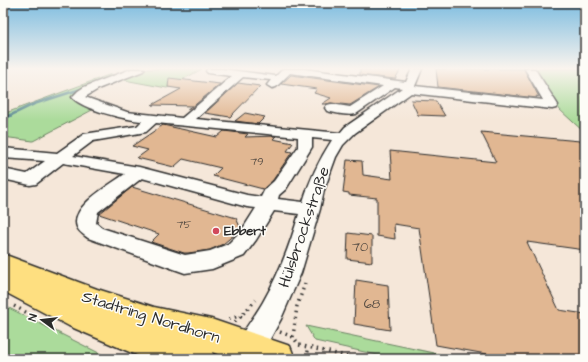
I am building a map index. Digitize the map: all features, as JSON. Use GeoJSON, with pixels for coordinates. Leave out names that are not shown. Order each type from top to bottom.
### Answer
{"type":"FeatureCollection","features":[{"type":"Feature","properties":{"kind":"main road","name":"Stadtring Nordhorn"},"geometry":{"type":"LineString","coordinates":[[3,265],[96,303],[154,322],[210,335],[271,345]]}},
{"type":"Feature","properties":{"kind":"main road","name":"Stadtring Nordhorn"},"geometry":{"type":"LineString","coordinates":[[3,275],[43,297],[151,351],[197,359]]}},
{"type":"Feature","properties":{"kind":"street"},"geometry":{"type":"LineString","coordinates":[[97,86],[80,94],[78,97],[82,100],[125,116],[342,137]]}},
{"type":"Feature","properties":{"kind":"street"},"geometry":{"type":"LineString","coordinates":[[185,122],[227,86]]}},
{"type":"Feature","properties":{"kind":"street"},"geometry":{"type":"LineString","coordinates":[[331,108],[352,111],[390,86]]}},
{"type":"Feature","properties":{"kind":"street"},"geometry":{"type":"LineString","coordinates":[[404,86],[552,105],[540,86]]}},
{"type":"Feature","properties":{"kind":"street","name":"Hülsbrockstraße"},"geometry":{"type":"LineString","coordinates":[[271,345],[274,308],[296,259],[324,165],[342,137],[403,94],[408,87]]}},
{"type":"Feature","properties":{"kind":"street"},"geometry":{"type":"LineString","coordinates":[[3,174],[30,180],[89,137],[141,129],[148,119]]}},
{"type":"Feature","properties":{"kind":"street"},"geometry":{"type":"LineString","coordinates":[[139,172],[90,209],[87,216],[86,226],[95,233],[185,264],[212,260],[236,250],[249,235],[263,215],[266,203],[271,193],[280,185],[305,147],[305,138],[308,133]]}},
{"type":"Feature","properties":{"kind":"street"},"geometry":{"type":"LineString","coordinates":[[3,153],[60,158],[139,172],[247,200],[310,209]]}},
{"type":"Feature","properties":{"kind":"path"},"geometry":{"type":"LineString","coordinates":[[271,345],[297,306],[307,277]]}},
{"type":"Feature","properties":{"kind":"path"},"geometry":{"type":"LineString","coordinates":[[239,316],[271,345],[309,348]]}},
{"type":"Feature","properties":{"kind":"path"},"geometry":{"type":"LineString","coordinates":[[271,345],[299,345],[358,359]]}},
{"type":"Feature","properties":{"kind":"green space"},"geometry":{"type":"Polygon","coordinates":[[[79,86],[95,86],[71,98],[96,108],[33,141],[3,137],[3,114],[79,86]]]}},
{"type":"Feature","properties":{"kind":"green space"},"geometry":{"type":"Polygon","coordinates":[[[156,86],[171,86],[167,88],[156,86]]]}},
{"type":"Feature","properties":{"kind":"green space"},"geometry":{"type":"Polygon","coordinates":[[[545,86],[585,86],[585,133],[560,110],[545,86]]]}},
{"type":"Feature","properties":{"kind":"green space"},"geometry":{"type":"Polygon","coordinates":[[[3,305],[105,356],[109,359],[3,359],[3,305]]]}},
{"type":"Feature","properties":{"kind":"green space"},"geometry":{"type":"Polygon","coordinates":[[[306,326],[462,359],[396,359],[315,341],[306,326]]]}},
{"type":"Feature","properties":{"kind":"building"},"geometry":{"type":"Polygon","coordinates":[[[218,86],[190,109],[187,109],[192,106],[152,105],[181,89],[168,87],[218,86]]]}},
{"type":"Feature","properties":{"kind":"building"},"geometry":{"type":"Polygon","coordinates":[[[235,86],[260,86],[230,117],[205,113],[235,86]]]}},
{"type":"Feature","properties":{"kind":"building"},"geometry":{"type":"Polygon","coordinates":[[[295,86],[379,87],[350,105],[331,103],[322,104],[331,98],[314,93],[317,89],[295,86]]]}},
{"type":"Feature","properties":{"kind":"building"},"geometry":{"type":"Polygon","coordinates":[[[533,86],[539,97],[536,96],[537,98],[438,87],[533,86]]]}},
{"type":"Feature","properties":{"kind":"building"},"geometry":{"type":"Polygon","coordinates":[[[411,100],[436,101],[445,116],[418,115],[411,100]]]}},
{"type":"Feature","properties":{"kind":"building"},"geometry":{"type":"Polygon","coordinates":[[[245,113],[265,117],[258,124],[235,121],[245,113]]]}},
{"type":"Feature","properties":{"kind":"building"},"geometry":{"type":"Polygon","coordinates":[[[163,125],[217,137],[224,131],[248,134],[245,137],[276,136],[273,139],[293,143],[287,151],[292,152],[273,180],[263,189],[213,176],[221,168],[183,159],[174,167],[137,158],[148,150],[132,146],[163,125]]]}},
{"type":"Feature","properties":{"kind":"building"},"geometry":{"type":"Polygon","coordinates":[[[481,132],[580,141],[585,147],[585,250],[527,242],[559,310],[585,314],[585,359],[514,359],[436,345],[419,228],[394,224],[395,239],[377,236],[377,198],[349,195],[349,193],[343,192],[347,160],[362,161],[363,175],[392,179],[390,151],[496,162],[481,132]]]}},
{"type":"Feature","properties":{"kind":"building"},"geometry":{"type":"Polygon","coordinates":[[[132,187],[236,218],[241,229],[223,244],[210,250],[184,253],[151,242],[159,234],[99,214],[132,187]]]}},
{"type":"Feature","properties":{"kind":"building"},"geometry":{"type":"Polygon","coordinates":[[[348,233],[372,236],[372,262],[347,259],[348,233]]]}},
{"type":"Feature","properties":{"kind":"building"},"geometry":{"type":"Polygon","coordinates":[[[356,280],[388,285],[390,330],[354,324],[356,280]]]}},
{"type":"Feature","properties":{"kind":"waterway"},"geometry":{"type":"LineString","coordinates":[[9,116],[34,104],[87,87]]}},
{"type":"Feature","properties":{"kind":"waterway"},"geometry":{"type":"LineString","coordinates":[[3,119],[9,116]]}},
{"type":"Feature","properties":{"kind":"place","name":"Ebbert"},"geometry":{"type":"Point","coordinates":[216,231]}}]}
